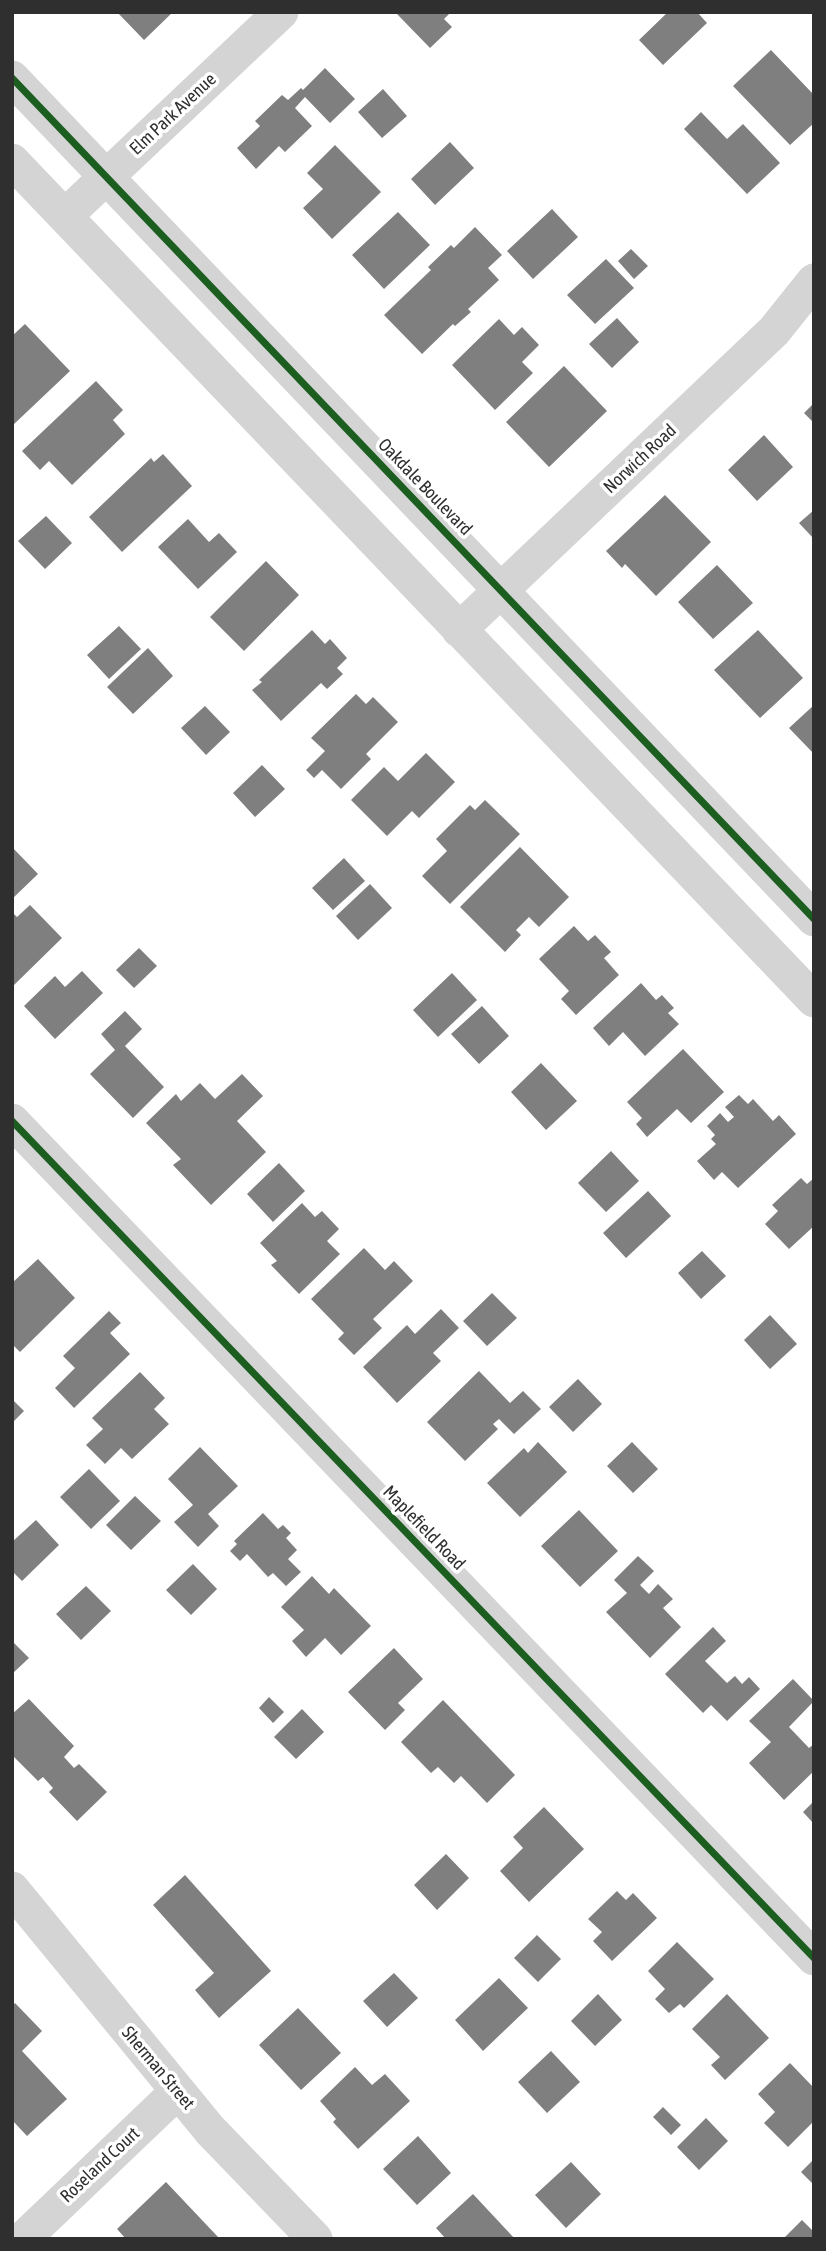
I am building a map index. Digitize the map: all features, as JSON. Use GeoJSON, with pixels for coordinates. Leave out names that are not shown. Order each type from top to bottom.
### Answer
{"type":"FeatureCollection","features":[{"type":"Feature","properties":{"kind":"street","name":"Elm Park Avenue"},"geometry":{"type":"LineString","coordinates":[[65,216],[281,12]]}},
{"type":"Feature","properties":{"kind":"street","name":"Oakdale Boulevard"},"geometry":{"type":"LineString","coordinates":[[12,78],[814,919]]}},
{"type":"Feature","properties":{"kind":"street"},"geometry":{"type":"LineString","coordinates":[[12,161],[814,1000]]}},
{"type":"Feature","properties":{"kind":"street","name":"Norwich Road"},"geometry":{"type":"LineString","coordinates":[[459,630],[774,331],[814,281]]}},
{"type":"Feature","properties":{"kind":"street","name":"Maplefield Road"},"geometry":{"type":"LineString","coordinates":[[12,1121],[814,1958]]}},
{"type":"Feature","properties":{"kind":"street","name":"Sherman Street"},"geometry":{"type":"LineString","coordinates":[[12,1889],[209,2130],[315,2239]]}},
{"type":"Feature","properties":{"kind":"street","name":"Roseland Court"},"geometry":{"type":"LineString","coordinates":[[23,2239],[177,2092]]}},
{"type":"Feature","properties":{"kind":"building"},"geometry":{"type":"Polygon","coordinates":[[[117,12],[173,12],[144,40],[117,12]]]}},
{"type":"Feature","properties":{"kind":"building"},"geometry":{"type":"Polygon","coordinates":[[[451,12],[444,19],[452,27],[430,48],[397,14],[451,12]]]}},
{"type":"Feature","properties":{"kind":"building"},"geometry":{"type":"Polygon","coordinates":[[[668,12],[697,12],[707,23],[663,65],[639,40],[668,12]]]}},
{"type":"Feature","properties":{"kind":"building"},"geometry":{"type":"Polygon","coordinates":[[[771,50],[814,95],[814,123],[790,145],[733,86],[771,50]]]}},
{"type":"Feature","properties":{"kind":"building"},"geometry":{"type":"Polygon","coordinates":[[[325,68],[355,99],[330,123],[305,97],[295,108],[312,126],[285,152],[279,146],[256,169],[237,148],[260,126],[255,121],[282,95],[288,100],[301,88],[303,90],[325,68]]]}},
{"type":"Feature","properties":{"kind":"building"},"geometry":{"type":"Polygon","coordinates":[[[383,89],[407,116],[382,138],[358,112],[383,89]]]}},
{"type":"Feature","properties":{"kind":"building"},"geometry":{"type":"Polygon","coordinates":[[[701,112],[727,139],[743,124],[780,163],[747,194],[684,129],[701,112]]]}},
{"type":"Feature","properties":{"kind":"building"},"geometry":{"type":"Polygon","coordinates":[[[450,142],[474,168],[435,205],[411,179],[450,142]]]}},
{"type":"Feature","properties":{"kind":"building"},"geometry":{"type":"Polygon","coordinates":[[[335,145],[381,192],[332,239],[303,208],[323,189],[307,173],[335,145]]]}},
{"type":"Feature","properties":{"kind":"building"},"geometry":{"type":"Polygon","coordinates":[[[552,209],[578,237],[533,279],[507,251],[552,209]]]}},
{"type":"Feature","properties":{"kind":"building"},"geometry":{"type":"Polygon","coordinates":[[[398,212],[430,245],[384,289],[352,255],[398,212]]]}},
{"type":"Feature","properties":{"kind":"building"},"geometry":{"type":"Polygon","coordinates":[[[475,227],[502,255],[488,268],[499,280],[468,309],[471,312],[455,326],[453,324],[422,354],[384,315],[431,270],[428,267],[451,245],[454,248],[475,227]]]}},
{"type":"Feature","properties":{"kind":"building"},"geometry":{"type":"Polygon","coordinates":[[[631,249],[648,266],[634,279],[618,261],[631,249]]]}},
{"type":"Feature","properties":{"kind":"building"},"geometry":{"type":"Polygon","coordinates":[[[606,259],[634,288],[595,324],[567,295],[606,259]]]}},
{"type":"Feature","properties":{"kind":"building"},"geometry":{"type":"Polygon","coordinates":[[[617,318],[639,342],[612,368],[589,344],[617,318]]]}},
{"type":"Feature","properties":{"kind":"building"},"geometry":{"type":"Polygon","coordinates":[[[499,319],[514,335],[522,327],[539,345],[522,362],[533,373],[495,410],[452,365],[499,319]]]}},
{"type":"Feature","properties":{"kind":"building"},"geometry":{"type":"Polygon","coordinates":[[[25,324],[70,371],[12,426],[12,336],[25,324]]]}},
{"type":"Feature","properties":{"kind":"building"},"geometry":{"type":"Polygon","coordinates":[[[564,366],[607,411],[549,467],[506,422],[564,366]]]}},
{"type":"Feature","properties":{"kind":"building"},"geometry":{"type":"Polygon","coordinates":[[[96,381],[123,410],[113,420],[125,434],[72,485],[49,461],[40,470],[22,451],[96,381]]]}},
{"type":"Feature","properties":{"kind":"building"},"geometry":{"type":"Polygon","coordinates":[[[814,403],[814,423],[804,413],[814,403]]]}},
{"type":"Feature","properties":{"kind":"building"},"geometry":{"type":"Polygon","coordinates":[[[764,435],[793,467],[757,501],[728,470],[764,435]]]}},
{"type":"Feature","properties":{"kind":"building"},"geometry":{"type":"Polygon","coordinates":[[[163,454],[192,486],[122,552],[89,517],[151,458],[154,462],[163,454]]]}},
{"type":"Feature","properties":{"kind":"building"},"geometry":{"type":"Polygon","coordinates":[[[665,495],[711,542],[656,596],[625,564],[622,568],[606,551],[665,495]]]}},
{"type":"Feature","properties":{"kind":"building"},"geometry":{"type":"Polygon","coordinates":[[[814,510],[814,539],[799,523],[814,510]]]}},
{"type":"Feature","properties":{"kind":"building"},"geometry":{"type":"Polygon","coordinates":[[[46,516],[72,543],[45,569],[18,541],[46,516]]]}},
{"type":"Feature","properties":{"kind":"building"},"geometry":{"type":"Polygon","coordinates":[[[188,519],[209,542],[219,533],[237,552],[198,589],[158,547],[188,519]]]}},
{"type":"Feature","properties":{"kind":"building"},"geometry":{"type":"Polygon","coordinates":[[[266,561],[299,595],[244,651],[210,617],[266,561]]]}},
{"type":"Feature","properties":{"kind":"building"},"geometry":{"type":"Polygon","coordinates":[[[717,565],[753,603],[713,639],[678,602],[717,565]]]}},
{"type":"Feature","properties":{"kind":"building"},"geometry":{"type":"Polygon","coordinates":[[[119,626],[141,649],[109,679],[87,655],[119,626]]]}},
{"type":"Feature","properties":{"kind":"building"},"geometry":{"type":"Polygon","coordinates":[[[312,630],[325,644],[330,639],[347,658],[337,668],[343,674],[327,689],[321,683],[281,721],[252,690],[262,682],[259,680],[312,630]]]}},
{"type":"Feature","properties":{"kind":"building"},"geometry":{"type":"Polygon","coordinates":[[[758,630],[803,678],[760,718],[714,670],[758,630]]]}},
{"type":"Feature","properties":{"kind":"building"},"geometry":{"type":"Polygon","coordinates":[[[148,648],[173,676],[133,714],[107,687],[148,648]]]}},
{"type":"Feature","properties":{"kind":"building"},"geometry":{"type":"Polygon","coordinates":[[[356,694],[366,704],[373,697],[398,722],[366,754],[371,759],[341,789],[322,770],[314,778],[306,770],[325,751],[311,738],[356,694]]]}},
{"type":"Feature","properties":{"kind":"building"},"geometry":{"type":"Polygon","coordinates":[[[814,705],[814,754],[789,728],[814,705]]]}},
{"type":"Feature","properties":{"kind":"building"},"geometry":{"type":"Polygon","coordinates":[[[205,706],[230,732],[206,755],[181,728],[205,706]]]}},
{"type":"Feature","properties":{"kind":"building"},"geometry":{"type":"Polygon","coordinates":[[[426,753],[455,782],[419,818],[412,811],[387,836],[351,800],[384,767],[398,781],[426,753]]]}},
{"type":"Feature","properties":{"kind":"building"},"geometry":{"type":"Polygon","coordinates":[[[262,765],[285,789],[255,817],[233,793],[262,765]]]}},
{"type":"Feature","properties":{"kind":"building"},"geometry":{"type":"Polygon","coordinates":[[[485,800],[520,834],[450,904],[422,876],[447,851],[436,839],[470,805],[475,810],[485,800]]]}},
{"type":"Feature","properties":{"kind":"building"},"geometry":{"type":"Polygon","coordinates":[[[12,847],[38,874],[12,899],[12,847]]]}},
{"type":"Feature","properties":{"kind":"building"},"geometry":{"type":"Polygon","coordinates":[[[520,847],[569,897],[539,927],[529,917],[516,930],[521,935],[505,952],[460,907],[520,847]]]}},
{"type":"Feature","properties":{"kind":"building"},"geometry":{"type":"Polygon","coordinates":[[[344,858],[365,881],[333,910],[312,888],[344,858]]]}},
{"type":"Feature","properties":{"kind":"building"},"geometry":{"type":"Polygon","coordinates":[[[370,884],[392,908],[358,940],[336,916],[370,884]]]}},
{"type":"Feature","properties":{"kind":"building"},"geometry":{"type":"Polygon","coordinates":[[[30,905],[62,938],[13,986],[12,912],[17,917],[30,905]]]}},
{"type":"Feature","properties":{"kind":"building"},"geometry":{"type":"Polygon","coordinates":[[[574,926],[588,941],[595,935],[611,952],[604,958],[619,975],[576,1015],[561,999],[569,991],[539,959],[574,926]]]}},
{"type":"Feature","properties":{"kind":"building"},"geometry":{"type":"Polygon","coordinates":[[[139,948],[157,966],[134,988],[116,970],[139,948]]]}},
{"type":"Feature","properties":{"kind":"building"},"geometry":{"type":"Polygon","coordinates":[[[82,971],[103,993],[55,1039],[24,1006],[55,976],[65,987],[82,971]]]}},
{"type":"Feature","properties":{"kind":"building"},"geometry":{"type":"Polygon","coordinates":[[[452,973],[477,1000],[438,1037],[413,1010],[452,973]]]}},
{"type":"Feature","properties":{"kind":"building"},"geometry":{"type":"Polygon","coordinates":[[[641,983],[656,1000],[662,995],[674,1008],[668,1013],[679,1024],[645,1056],[623,1032],[609,1046],[593,1028],[641,983]]]}},
{"type":"Feature","properties":{"kind":"building"},"geometry":{"type":"Polygon","coordinates":[[[482,1006],[509,1036],[479,1064],[451,1034],[482,1006]]]}},
{"type":"Feature","properties":{"kind":"building"},"geometry":{"type":"Polygon","coordinates":[[[125,1011],[142,1029],[125,1046],[164,1087],[133,1118],[90,1074],[115,1050],[101,1034],[125,1011]]]}},
{"type":"Feature","properties":{"kind":"building"},"geometry":{"type":"Polygon","coordinates":[[[683,1049],[724,1092],[691,1123],[677,1109],[647,1137],[636,1124],[642,1118],[627,1102],[683,1049]]]}},
{"type":"Feature","properties":{"kind":"building"},"geometry":{"type":"Polygon","coordinates":[[[541,1063],[577,1101],[546,1130],[511,1092],[541,1063]]]}},
{"type":"Feature","properties":{"kind":"building"},"geometry":{"type":"Polygon","coordinates":[[[242,1074],[263,1096],[237,1121],[266,1152],[211,1205],[173,1165],[181,1159],[146,1123],[176,1094],[181,1101],[200,1083],[215,1099],[242,1074]]]}},
{"type":"Feature","properties":{"kind":"building"},"geometry":{"type":"Polygon","coordinates":[[[739,1095],[748,1104],[753,1099],[773,1121],[779,1115],[796,1134],[738,1188],[722,1172],[714,1180],[697,1161],[716,1144],[711,1139],[715,1135],[707,1126],[720,1113],[728,1122],[734,1117],[725,1107],[739,1095]]]}},
{"type":"Feature","properties":{"kind":"building"},"geometry":{"type":"Polygon","coordinates":[[[611,1151],[639,1181],[606,1212],[578,1183],[611,1151]]]}},
{"type":"Feature","properties":{"kind":"building"},"geometry":{"type":"Polygon","coordinates":[[[279,1163],[305,1191],[273,1222],[247,1194],[279,1163]]]}},
{"type":"Feature","properties":{"kind":"building"},"geometry":{"type":"Polygon","coordinates":[[[801,1178],[807,1184],[814,1178],[814,1226],[789,1249],[765,1224],[778,1211],[772,1205],[801,1178]]]}},
{"type":"Feature","properties":{"kind":"building"},"geometry":{"type":"Polygon","coordinates":[[[648,1191],[671,1216],[626,1258],[603,1233],[648,1191]]]}},
{"type":"Feature","properties":{"kind":"building"},"geometry":{"type":"Polygon","coordinates":[[[302,1203],[315,1217],[322,1211],[339,1229],[327,1241],[340,1254],[299,1294],[271,1265],[277,1261],[260,1243],[302,1203]]]}},
{"type":"Feature","properties":{"kind":"building"},"geometry":{"type":"Polygon","coordinates":[[[364,1248],[385,1270],[394,1261],[413,1281],[373,1319],[382,1328],[354,1355],[338,1339],[344,1333],[311,1299],[364,1248]]]}},
{"type":"Feature","properties":{"kind":"building"},"geometry":{"type":"Polygon","coordinates":[[[702,1251],[726,1276],[701,1299],[678,1273],[702,1251]]]}},
{"type":"Feature","properties":{"kind":"building"},"geometry":{"type":"Polygon","coordinates":[[[38,1259],[75,1298],[20,1352],[12,1344],[12,1283],[38,1259]]]}},
{"type":"Feature","properties":{"kind":"building"},"geometry":{"type":"Polygon","coordinates":[[[492,1293],[517,1318],[487,1346],[463,1321],[492,1293]]]}},
{"type":"Feature","properties":{"kind":"building"},"geometry":{"type":"Polygon","coordinates":[[[441,1309],[459,1328],[433,1353],[441,1361],[397,1403],[363,1367],[407,1325],[415,1334],[441,1309]]]}},
{"type":"Feature","properties":{"kind":"building"},"geometry":{"type":"Polygon","coordinates":[[[109,1311],[121,1323],[110,1333],[130,1354],[74,1408],[55,1388],[75,1368],[63,1356],[109,1311]]]}},
{"type":"Feature","properties":{"kind":"building"},"geometry":{"type":"Polygon","coordinates":[[[770,1315],[797,1344],[770,1369],[744,1340],[770,1315]]]}},
{"type":"Feature","properties":{"kind":"building"},"geometry":{"type":"Polygon","coordinates":[[[479,1371],[510,1403],[523,1391],[541,1409],[514,1434],[499,1419],[493,1424],[498,1429],[465,1461],[427,1422],[479,1371]]]}},
{"type":"Feature","properties":{"kind":"building"},"geometry":{"type":"Polygon","coordinates":[[[140,1372],[165,1398],[154,1409],[169,1424],[132,1459],[121,1448],[105,1464],[86,1445],[103,1429],[92,1418],[140,1372]]]}},
{"type":"Feature","properties":{"kind":"building"},"geometry":{"type":"Polygon","coordinates":[[[578,1379],[602,1404],[573,1432],[549,1407],[578,1379]]]}},
{"type":"Feature","properties":{"kind":"building"},"geometry":{"type":"Polygon","coordinates":[[[12,1399],[24,1411],[12,1423],[12,1399]]]}},
{"type":"Feature","properties":{"kind":"building"},"geometry":{"type":"Polygon","coordinates":[[[538,1442],[567,1472],[520,1517],[487,1483],[524,1448],[528,1453],[538,1442]]]}},
{"type":"Feature","properties":{"kind":"building"},"geometry":{"type":"Polygon","coordinates":[[[632,1442],[658,1469],[633,1493],[607,1466],[632,1442]]]}},
{"type":"Feature","properties":{"kind":"building"},"geometry":{"type":"Polygon","coordinates":[[[200,1447],[238,1486],[208,1514],[219,1526],[198,1547],[174,1522],[193,1505],[168,1479],[200,1447]]]}},
{"type":"Feature","properties":{"kind":"building"},"geometry":{"type":"Polygon","coordinates":[[[89,1469],[120,1501],[91,1529],[60,1497],[89,1469]]]}},
{"type":"Feature","properties":{"kind":"building"},"geometry":{"type":"Polygon","coordinates":[[[135,1496],[161,1521],[131,1550],[106,1525],[135,1496]]]}},
{"type":"Feature","properties":{"kind":"building"},"geometry":{"type":"Polygon","coordinates":[[[579,1510],[618,1551],[580,1587],[541,1546],[579,1510]]]}},
{"type":"Feature","properties":{"kind":"building"},"geometry":{"type":"Polygon","coordinates":[[[263,1513],[278,1529],[283,1525],[291,1533],[286,1538],[297,1550],[288,1559],[301,1572],[286,1586],[273,1573],[268,1577],[247,1554],[240,1561],[230,1551],[237,1544],[234,1541],[263,1513]]]}},
{"type":"Feature","properties":{"kind":"building"},"geometry":{"type":"Polygon","coordinates":[[[36,1520],[59,1545],[22,1581],[12,1571],[12,1542],[36,1520]]]}},
{"type":"Feature","properties":{"kind":"building"},"geometry":{"type":"Polygon","coordinates":[[[638,1556],[654,1571],[640,1585],[649,1594],[658,1584],[673,1599],[663,1608],[681,1627],[650,1658],[606,1612],[627,1593],[614,1580],[638,1556]]]}},
{"type":"Feature","properties":{"kind":"building"},"geometry":{"type":"Polygon","coordinates":[[[193,1564],[217,1589],[191,1615],[166,1590],[193,1564]]]}},
{"type":"Feature","properties":{"kind":"building"},"geometry":{"type":"Polygon","coordinates":[[[312,1576],[329,1594],[334,1588],[371,1626],[341,1655],[325,1638],[306,1657],[292,1641],[304,1630],[281,1607],[312,1576]]]}},
{"type":"Feature","properties":{"kind":"building"},"geometry":{"type":"Polygon","coordinates":[[[86,1586],[111,1611],[81,1640],[56,1614],[86,1586]]]}},
{"type":"Feature","properties":{"kind":"building"},"geometry":{"type":"Polygon","coordinates":[[[713,1627],[726,1641],[705,1661],[727,1683],[735,1676],[742,1684],[749,1677],[760,1689],[727,1721],[711,1705],[703,1713],[665,1674],[713,1627]]]}},
{"type":"Feature","properties":{"kind":"building"},"geometry":{"type":"Polygon","coordinates":[[[12,1641],[29,1658],[12,1674],[12,1641]]]}},
{"type":"Feature","properties":{"kind":"building"},"geometry":{"type":"Polygon","coordinates":[[[394,1648],[423,1679],[398,1703],[405,1710],[385,1730],[348,1692],[394,1648]]]}},
{"type":"Feature","properties":{"kind":"building"},"geometry":{"type":"Polygon","coordinates":[[[793,1679],[814,1701],[789,1727],[809,1748],[814,1744],[814,1771],[784,1800],[749,1763],[771,1742],[749,1721],[793,1679]]]}},
{"type":"Feature","properties":{"kind":"building"},"geometry":{"type":"Polygon","coordinates":[[[269,1697],[284,1712],[273,1723],[259,1708],[269,1697]]]}},
{"type":"Feature","properties":{"kind":"building"},"geometry":{"type":"Polygon","coordinates":[[[29,1699],[74,1746],[64,1757],[74,1768],[79,1764],[107,1792],[77,1821],[49,1792],[53,1788],[43,1777],[38,1781],[12,1755],[12,1714],[29,1699]]]}},
{"type":"Feature","properties":{"kind":"building"},"geometry":{"type":"Polygon","coordinates":[[[443,1700],[515,1775],[487,1803],[461,1776],[454,1783],[438,1767],[431,1773],[401,1742],[443,1700]]]}},
{"type":"Feature","properties":{"kind":"building"},"geometry":{"type":"Polygon","coordinates":[[[302,1709],[324,1732],[296,1759],[274,1737],[302,1709]]]}},
{"type":"Feature","properties":{"kind":"building"},"geometry":{"type":"Polygon","coordinates":[[[814,1801],[814,1824],[803,1812],[814,1801]]]}},
{"type":"Feature","properties":{"kind":"building"},"geometry":{"type":"Polygon","coordinates":[[[544,1807],[584,1849],[529,1902],[500,1871],[523,1848],[513,1837],[544,1807]]]}},
{"type":"Feature","properties":{"kind":"building"},"geometry":{"type":"Polygon","coordinates":[[[446,1854],[469,1878],[437,1910],[414,1885],[446,1854]]]}},
{"type":"Feature","properties":{"kind":"building"},"geometry":{"type":"Polygon","coordinates":[[[185,1875],[271,1971],[219,2018],[195,1990],[214,1973],[153,1905],[185,1875]]]}},
{"type":"Feature","properties":{"kind":"building"},"geometry":{"type":"Polygon","coordinates":[[[617,1891],[626,1900],[633,1893],[657,1918],[612,1961],[593,1941],[602,1932],[588,1919],[617,1891]]]}},
{"type":"Feature","properties":{"kind":"building"},"geometry":{"type":"Polygon","coordinates":[[[537,1935],[561,1959],[538,1982],[514,1958],[537,1935]]]}},
{"type":"Feature","properties":{"kind":"building"},"geometry":{"type":"Polygon","coordinates":[[[677,1942],[714,1979],[684,2008],[680,2004],[669,2013],[655,1999],[665,1989],[648,1971],[677,1942]]]}},
{"type":"Feature","properties":{"kind":"building"},"geometry":{"type":"Polygon","coordinates":[[[394,1973],[418,1998],[387,2027],[363,2001],[394,1973]]]}},
{"type":"Feature","properties":{"kind":"building"},"geometry":{"type":"Polygon","coordinates":[[[499,1978],[528,2008],[483,2051],[455,2020],[499,1978]]]}},
{"type":"Feature","properties":{"kind":"building"},"geometry":{"type":"Polygon","coordinates":[[[598,1994],[622,2020],[595,2046],[571,2021],[598,1994]]]}},
{"type":"Feature","properties":{"kind":"building"},"geometry":{"type":"Polygon","coordinates":[[[727,1994],[769,2038],[725,2080],[711,2065],[720,2057],[692,2029],[727,1994]]]}},
{"type":"Feature","properties":{"kind":"building"},"geometry":{"type":"Polygon","coordinates":[[[15,2003],[42,2031],[22,2051],[67,2099],[27,2136],[12,2120],[12,2006],[15,2003]]]}},
{"type":"Feature","properties":{"kind":"building"},"geometry":{"type":"Polygon","coordinates":[[[298,2008],[341,2053],[301,2090],[259,2045],[298,2008]]]}},
{"type":"Feature","properties":{"kind":"building"},"geometry":{"type":"Polygon","coordinates":[[[551,2051],[580,2082],[547,2113],[518,2082],[551,2051]]]}},
{"type":"Feature","properties":{"kind":"building"},"geometry":{"type":"Polygon","coordinates":[[[790,2063],[814,2088],[814,2121],[788,2147],[764,2123],[775,2112],[758,2094],[790,2063]]]}},
{"type":"Feature","properties":{"kind":"building"},"geometry":{"type":"Polygon","coordinates":[[[355,2067],[372,2085],[385,2074],[410,2101],[358,2149],[333,2122],[336,2119],[320,2101],[355,2067]]]}},
{"type":"Feature","properties":{"kind":"building"},"geometry":{"type":"Polygon","coordinates":[[[663,2107],[681,2125],[671,2135],[653,2117],[663,2107]]]}},
{"type":"Feature","properties":{"kind":"building"},"geometry":{"type":"Polygon","coordinates":[[[706,2118],[728,2141],[699,2170],[677,2147],[706,2118]]]}},
{"type":"Feature","properties":{"kind":"building"},"geometry":{"type":"Polygon","coordinates":[[[418,2136],[451,2173],[417,2205],[383,2169],[418,2136]]]}},
{"type":"Feature","properties":{"kind":"building"},"geometry":{"type":"Polygon","coordinates":[[[814,2159],[814,2185],[801,2172],[814,2159]]]}},
{"type":"Feature","properties":{"kind":"building"},"geometry":{"type":"Polygon","coordinates":[[[571,2162],[601,2194],[566,2228],[535,2195],[571,2162]]]}},
{"type":"Feature","properties":{"kind":"building"},"geometry":{"type":"Polygon","coordinates":[[[166,2182],[218,2237],[216,2239],[126,2239],[117,2229],[166,2182]]]}},
{"type":"Feature","properties":{"kind":"building"},"geometry":{"type":"Polygon","coordinates":[[[473,2194],[515,2239],[446,2239],[436,2228],[473,2194]]]}},
{"type":"Feature","properties":{"kind":"building"},"geometry":{"type":"Polygon","coordinates":[[[802,2220],[814,2232],[814,2239],[783,2239],[802,2220]]]}},
{"type":"Feature","properties":{"kind":"cycle path"},"geometry":{"type":"LineString","coordinates":[[12,78],[814,919]]}},
{"type":"Feature","properties":{"kind":"cycle path"},"geometry":{"type":"LineString","coordinates":[[12,1121],[814,1958]]}}]}
